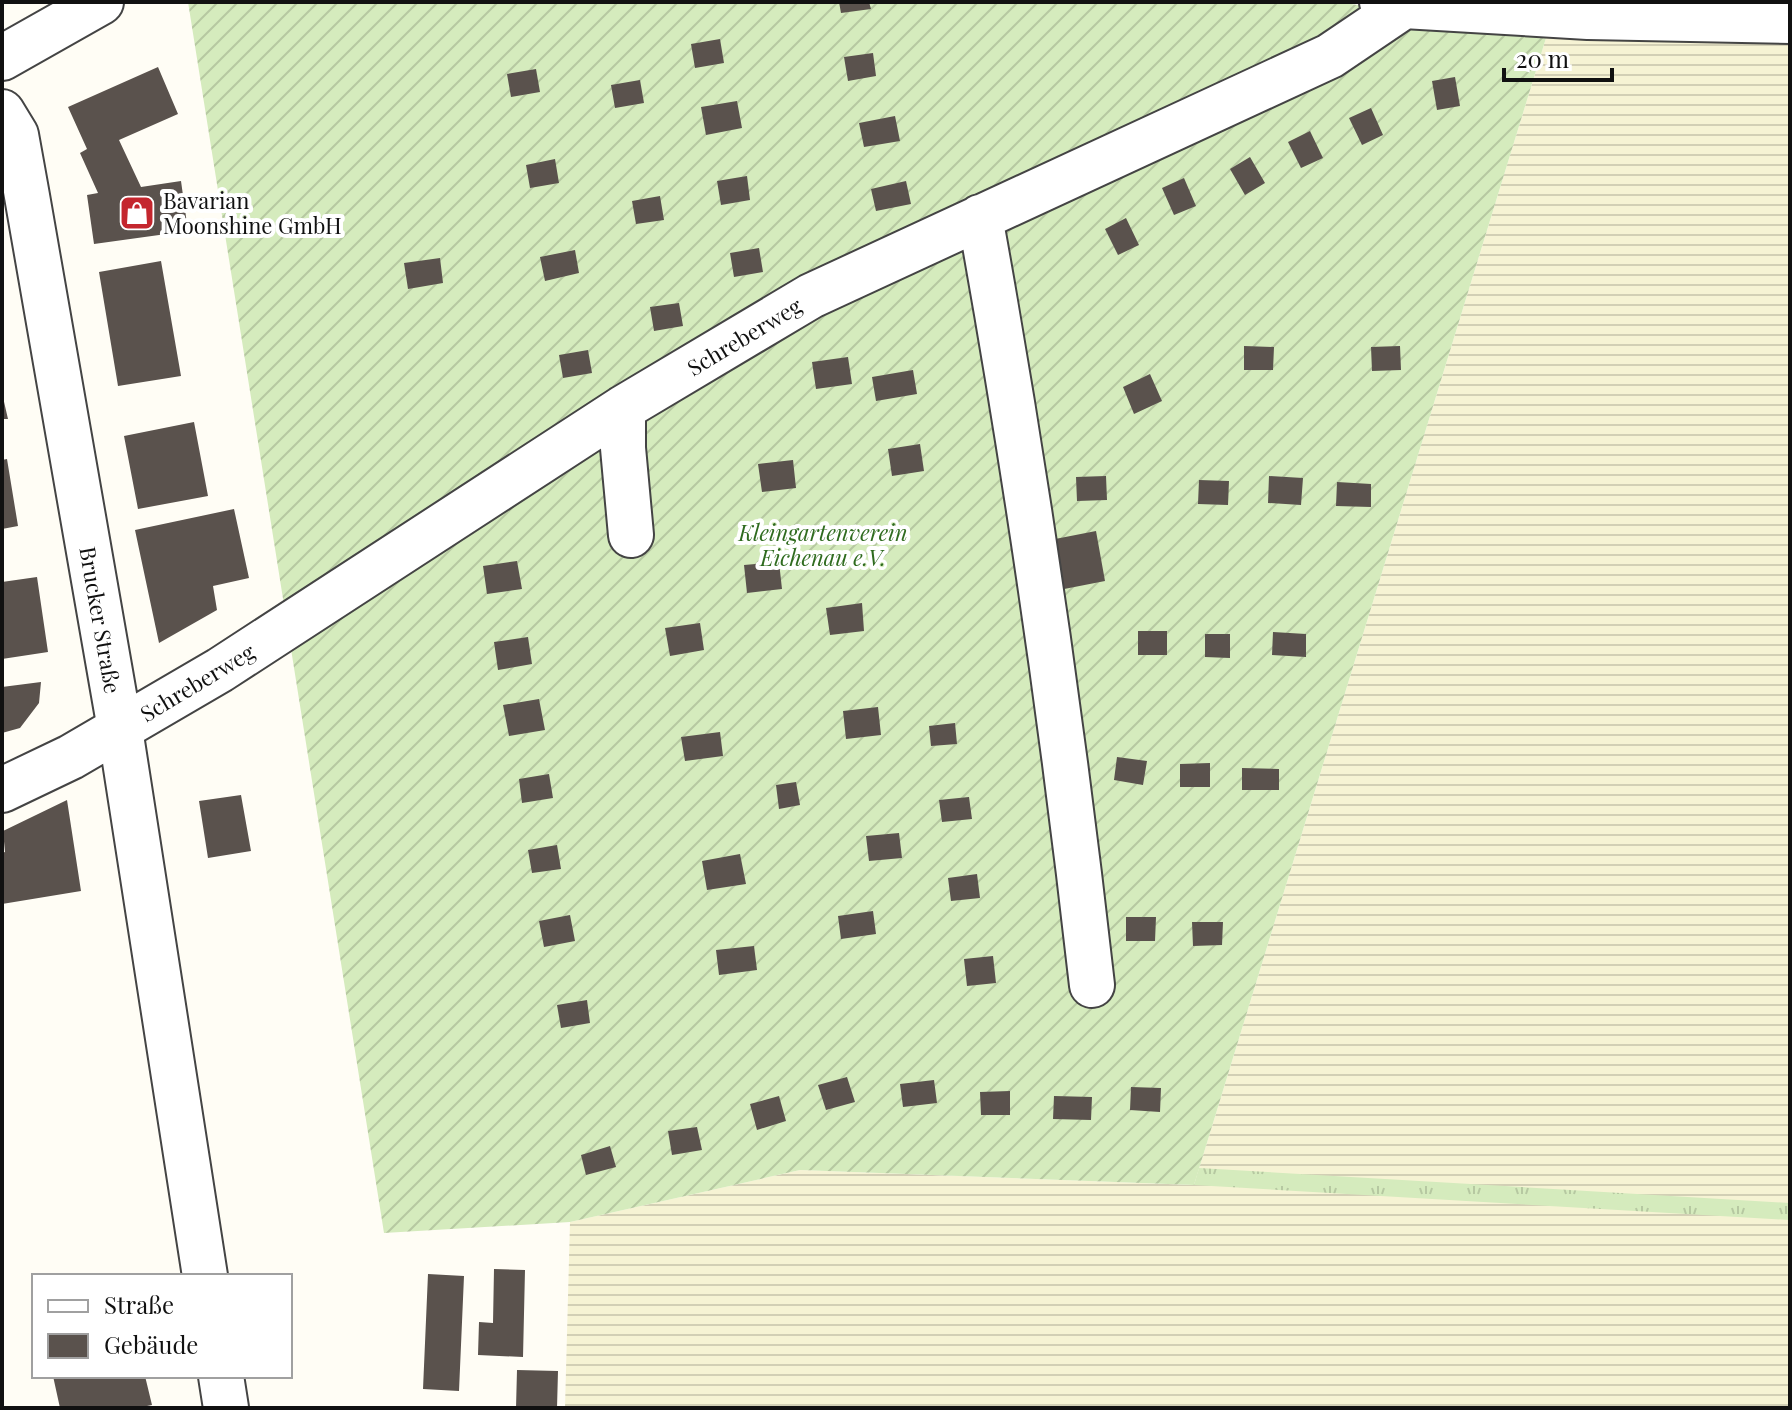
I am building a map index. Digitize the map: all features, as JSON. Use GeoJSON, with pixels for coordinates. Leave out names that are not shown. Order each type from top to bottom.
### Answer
{"type":"FeatureCollection","features":[{"type":"Feature","properties":{"kind":"street"},"geometry":{"type":"LineString","coordinates":[[2,58],[101,2]]}},
{"type":"Feature","properties":{"kind":"street"},"geometry":{"type":"LineString","coordinates":[[1393,4],[1588,17],[1790,21]]}},
{"type":"Feature","properties":{"kind":"street","name":"Schreberweg"},"geometry":{"type":"LineString","coordinates":[[2,790],[71,757],[220,670],[623,408],[811,296],[1330,56],[1393,4]]}},
{"type":"Feature","properties":{"kind":"street","name":"Brucker Straße"},"geometry":{"type":"LineString","coordinates":[[2,112],[16,135],[120,729],[205,1274]]}},
{"type":"Feature","properties":{"kind":"street"},"geometry":{"type":"LineString","coordinates":[[980,217],[1018,434],[1072,804],[1092,985]]}},
{"type":"Feature","properties":{"kind":"street"},"geometry":{"type":"LineString","coordinates":[[623,408],[623,448],[631,535]]}},
{"type":"Feature","properties":{"kind":"street"},"geometry":{"type":"LineString","coordinates":[[221,1378],[226,1408]]}},
{"type":"Feature","properties":{"kind":"shaded area"},"geometry":{"type":"Polygon","coordinates":[[[1597,34],[1790,41],[1790,1408],[565,1408],[570,1222],[800,1170],[1194,1185],[1546,38],[1597,34]]]}},
{"type":"Feature","properties":{"kind":"green space","name":"Kleingartenverein Eichenau e.V."},"geometry":{"type":"Polygon","coordinates":[[[188,2],[1340,2],[1546,38],[1194,1185],[800,1170],[570,1222],[384,1233],[188,2]]]}},
{"type":"Feature","properties":{"kind":"green space"},"geometry":{"type":"Polygon","coordinates":[[[1199,1168],[1790,1203],[1790,1220],[1194,1185],[1199,1168]]]}},
{"type":"Feature","properties":{"kind":"building"},"geometry":{"type":"Polygon","coordinates":[[[839,2],[869,2],[871,9],[841,13],[839,2]]]}},
{"type":"Feature","properties":{"kind":"building"},"geometry":{"type":"Polygon","coordinates":[[[720,39],[724,63],[695,68],[691,44],[720,39]]]}},
{"type":"Feature","properties":{"kind":"building"},"geometry":{"type":"Polygon","coordinates":[[[873,53],[876,76],[848,81],[844,57],[873,53]]]}},
{"type":"Feature","properties":{"kind":"building"},"geometry":{"type":"Polygon","coordinates":[[[158,67],[178,114],[119,140],[141,187],[181,181],[188,231],[94,244],[87,195],[98,193],[80,153],[87,149],[68,107],[158,67]]]}},
{"type":"Feature","properties":{"kind":"building"},"geometry":{"type":"Polygon","coordinates":[[[536,69],[540,92],[511,97],[507,74],[536,69]]]}},
{"type":"Feature","properties":{"kind":"building"},"geometry":{"type":"Polygon","coordinates":[[[1455,77],[1460,106],[1437,110],[1432,81],[1455,77]]]}},
{"type":"Feature","properties":{"kind":"building"},"geometry":{"type":"Polygon","coordinates":[[[640,80],[644,103],[615,108],[611,85],[640,80]]]}},
{"type":"Feature","properties":{"kind":"building"},"geometry":{"type":"Polygon","coordinates":[[[737,101],[742,128],[706,135],[701,107],[737,101]]]}},
{"type":"Feature","properties":{"kind":"building"},"geometry":{"type":"Polygon","coordinates":[[[1371,108],[1383,135],[1362,145],[1349,118],[1371,108]]]}},
{"type":"Feature","properties":{"kind":"building"},"geometry":{"type":"Polygon","coordinates":[[[895,116],[900,141],[864,147],[859,123],[895,116]]]}},
{"type":"Feature","properties":{"kind":"building"},"geometry":{"type":"Polygon","coordinates":[[[1310,131],[1323,158],[1301,168],[1288,142],[1310,131]]]}},
{"type":"Feature","properties":{"kind":"building"},"geometry":{"type":"Polygon","coordinates":[[[1250,157],[1265,183],[1245,195],[1230,169],[1250,157]]]}},
{"type":"Feature","properties":{"kind":"building"},"geometry":{"type":"Polygon","coordinates":[[[555,159],[559,183],[530,188],[526,165],[555,159]]]}},
{"type":"Feature","properties":{"kind":"building"},"geometry":{"type":"Polygon","coordinates":[[[747,176],[750,200],[721,205],[717,181],[747,176]]]}},
{"type":"Feature","properties":{"kind":"building"},"geometry":{"type":"Polygon","coordinates":[[[1184,178],[1196,206],[1174,215],[1162,188],[1184,178]]]}},
{"type":"Feature","properties":{"kind":"building"},"geometry":{"type":"Polygon","coordinates":[[[906,181],[911,204],[876,211],[871,189],[906,181]]]}},
{"type":"Feature","properties":{"kind":"building"},"geometry":{"type":"Polygon","coordinates":[[[660,196],[664,220],[636,224],[632,201],[660,196]]]}},
{"type":"Feature","properties":{"kind":"building"},"geometry":{"type":"Polygon","coordinates":[[[1126,218],[1139,245],[1118,255],[1105,229],[1126,218]]]}},
{"type":"Feature","properties":{"kind":"building"},"geometry":{"type":"Polygon","coordinates":[[[759,248],[763,272],[734,277],[730,253],[759,248]]]}},
{"type":"Feature","properties":{"kind":"building"},"geometry":{"type":"Polygon","coordinates":[[[575,250],[579,273],[545,281],[540,257],[575,250]]]}},
{"type":"Feature","properties":{"kind":"building"},"geometry":{"type":"Polygon","coordinates":[[[440,258],[443,283],[408,289],[404,263],[440,258]]]}},
{"type":"Feature","properties":{"kind":"building"},"geometry":{"type":"Polygon","coordinates":[[[161,261],[181,376],[118,386],[99,272],[161,261]]]}},
{"type":"Feature","properties":{"kind":"building"},"geometry":{"type":"Polygon","coordinates":[[[679,303],[683,326],[654,331],[650,307],[679,303]]]}},
{"type":"Feature","properties":{"kind":"building"},"geometry":{"type":"Polygon","coordinates":[[[1244,346],[1274,347],[1273,370],[1244,370],[1244,346]]]}},
{"type":"Feature","properties":{"kind":"building"},"geometry":{"type":"Polygon","coordinates":[[[1400,346],[1401,370],[1372,371],[1371,347],[1400,346]]]}},
{"type":"Feature","properties":{"kind":"building"},"geometry":{"type":"Polygon","coordinates":[[[588,350],[592,373],[563,378],[559,355],[588,350]]]}},
{"type":"Feature","properties":{"kind":"building"},"geometry":{"type":"Polygon","coordinates":[[[848,357],[852,384],[816,389],[812,362],[848,357]]]}},
{"type":"Feature","properties":{"kind":"building"},"geometry":{"type":"Polygon","coordinates":[[[913,370],[917,394],[876,401],[872,377],[913,370]]]}},
{"type":"Feature","properties":{"kind":"building"},"geometry":{"type":"Polygon","coordinates":[[[1150,374],[1162,401],[1134,414],[1123,387],[1150,374]]]}},
{"type":"Feature","properties":{"kind":"building"},"geometry":{"type":"Polygon","coordinates":[[[2,393],[8,419],[2,419],[2,393]]]}},
{"type":"Feature","properties":{"kind":"building"},"geometry":{"type":"Polygon","coordinates":[[[194,422],[208,496],[138,509],[124,436],[194,422]]]}},
{"type":"Feature","properties":{"kind":"building"},"geometry":{"type":"Polygon","coordinates":[[[920,444],[924,471],[892,476],[888,449],[920,444]]]}},
{"type":"Feature","properties":{"kind":"building"},"geometry":{"type":"Polygon","coordinates":[[[7,459],[18,526],[2,529],[2,460],[7,459]]]}},
{"type":"Feature","properties":{"kind":"building"},"geometry":{"type":"Polygon","coordinates":[[[793,460],[796,488],[762,492],[758,464],[793,460]]]}},
{"type":"Feature","properties":{"kind":"building"},"geometry":{"type":"Polygon","coordinates":[[[1106,476],[1107,500],[1077,501],[1076,477],[1106,476]]]}},
{"type":"Feature","properties":{"kind":"building"},"geometry":{"type":"Polygon","coordinates":[[[1269,476],[1303,478],[1301,505],[1268,503],[1269,476]]]}},
{"type":"Feature","properties":{"kind":"building"},"geometry":{"type":"Polygon","coordinates":[[[1199,480],[1229,481],[1228,505],[1198,504],[1199,480]]]}},
{"type":"Feature","properties":{"kind":"building"},"geometry":{"type":"Polygon","coordinates":[[[1337,482],[1371,484],[1371,507],[1336,506],[1337,482]]]}},
{"type":"Feature","properties":{"kind":"building"},"geometry":{"type":"Polygon","coordinates":[[[234,509],[249,578],[213,586],[217,610],[159,643],[135,530],[234,509]]]}},
{"type":"Feature","properties":{"kind":"building"},"geometry":{"type":"Polygon","coordinates":[[[1096,531],[1105,581],[1054,591],[1045,541],[1096,531]]]}},
{"type":"Feature","properties":{"kind":"building"},"geometry":{"type":"Polygon","coordinates":[[[517,561],[522,589],[487,594],[483,566],[517,561]]]}},
{"type":"Feature","properties":{"kind":"building"},"geometry":{"type":"Polygon","coordinates":[[[779,562],[782,589],[747,593],[744,565],[779,562]]]}},
{"type":"Feature","properties":{"kind":"building"},"geometry":{"type":"Polygon","coordinates":[[[37,577],[48,652],[2,659],[2,582],[37,577]]]}},
{"type":"Feature","properties":{"kind":"building"},"geometry":{"type":"Polygon","coordinates":[[[862,603],[864,631],[830,635],[826,608],[862,603]]]}},
{"type":"Feature","properties":{"kind":"building"},"geometry":{"type":"Polygon","coordinates":[[[700,623],[704,650],[670,656],[665,628],[700,623]]]}},
{"type":"Feature","properties":{"kind":"building"},"geometry":{"type":"Polygon","coordinates":[[[1138,631],[1167,631],[1167,655],[1138,655],[1138,631]]]}},
{"type":"Feature","properties":{"kind":"building"},"geometry":{"type":"Polygon","coordinates":[[[1273,632],[1306,634],[1306,657],[1272,655],[1273,632]]]}},
{"type":"Feature","properties":{"kind":"building"},"geometry":{"type":"Polygon","coordinates":[[[1205,634],[1230,634],[1230,658],[1205,657],[1205,634]]]}},
{"type":"Feature","properties":{"kind":"building"},"geometry":{"type":"Polygon","coordinates":[[[528,637],[532,664],[498,670],[494,642],[528,637]]]}},
{"type":"Feature","properties":{"kind":"building"},"geometry":{"type":"Polygon","coordinates":[[[41,682],[39,703],[20,728],[2,733],[2,687],[41,682]]]}},
{"type":"Feature","properties":{"kind":"building"},"geometry":{"type":"Polygon","coordinates":[[[539,699],[545,730],[509,736],[503,705],[539,699]]]}},
{"type":"Feature","properties":{"kind":"building"},"geometry":{"type":"Polygon","coordinates":[[[878,707],[881,735],[846,739],[843,711],[878,707]]]}},
{"type":"Feature","properties":{"kind":"building"},"geometry":{"type":"Polygon","coordinates":[[[955,723],[957,744],[931,746],[929,726],[955,723]]]}},
{"type":"Feature","properties":{"kind":"building"},"geometry":{"type":"Polygon","coordinates":[[[720,732],[723,756],[685,761],[681,737],[720,732]]]}},
{"type":"Feature","properties":{"kind":"building"},"geometry":{"type":"Polygon","coordinates":[[[1117,757],[1147,761],[1143,785],[1114,780],[1117,757]]]}},
{"type":"Feature","properties":{"kind":"building"},"geometry":{"type":"Polygon","coordinates":[[[1210,763],[1210,787],[1180,787],[1180,764],[1210,763]]]}},
{"type":"Feature","properties":{"kind":"building"},"geometry":{"type":"Polygon","coordinates":[[[1242,768],[1279,769],[1279,790],[1242,790],[1242,768]]]}},
{"type":"Feature","properties":{"kind":"building"},"geometry":{"type":"Polygon","coordinates":[[[549,774],[553,798],[522,803],[519,779],[549,774]]]}},
{"type":"Feature","properties":{"kind":"building"},"geometry":{"type":"Polygon","coordinates":[[[796,782],[800,805],[779,809],[776,785],[796,782]]]}},
{"type":"Feature","properties":{"kind":"building"},"geometry":{"type":"Polygon","coordinates":[[[241,795],[251,851],[208,858],[199,801],[241,795]]]}},
{"type":"Feature","properties":{"kind":"building"},"geometry":{"type":"Polygon","coordinates":[[[969,797],[972,819],[942,822],[939,800],[969,797]]]}},
{"type":"Feature","properties":{"kind":"building"},"geometry":{"type":"Polygon","coordinates":[[[67,800],[81,891],[2,904],[3,831],[67,800]]]}},
{"type":"Feature","properties":{"kind":"building"},"geometry":{"type":"Polygon","coordinates":[[[899,833],[902,858],[869,861],[866,836],[899,833]]]}},
{"type":"Feature","properties":{"kind":"building"},"geometry":{"type":"Polygon","coordinates":[[[557,845],[561,869],[532,873],[528,850],[557,845]]]}},
{"type":"Feature","properties":{"kind":"building"},"geometry":{"type":"Polygon","coordinates":[[[740,854],[746,884],[707,890],[702,861],[740,854]]]}},
{"type":"Feature","properties":{"kind":"building"},"geometry":{"type":"Polygon","coordinates":[[[977,874],[980,898],[951,901],[948,878],[977,874]]]}},
{"type":"Feature","properties":{"kind":"building"},"geometry":{"type":"Polygon","coordinates":[[[873,911],[876,934],[841,939],[838,916],[873,911]]]}},
{"type":"Feature","properties":{"kind":"building"},"geometry":{"type":"Polygon","coordinates":[[[570,915],[575,941],[544,947],[539,921],[570,915]]]}},
{"type":"Feature","properties":{"kind":"building"},"geometry":{"type":"Polygon","coordinates":[[[1126,917],[1156,917],[1155,941],[1126,941],[1126,917]]]}},
{"type":"Feature","properties":{"kind":"building"},"geometry":{"type":"Polygon","coordinates":[[[1192,922],[1223,922],[1222,945],[1193,946],[1192,922]]]}},
{"type":"Feature","properties":{"kind":"building"},"geometry":{"type":"Polygon","coordinates":[[[754,946],[757,970],[719,975],[716,950],[754,946]]]}},
{"type":"Feature","properties":{"kind":"building"},"geometry":{"type":"Polygon","coordinates":[[[993,956],[996,983],[967,986],[964,959],[993,956]]]}},
{"type":"Feature","properties":{"kind":"building"},"geometry":{"type":"Polygon","coordinates":[[[587,1000],[590,1023],[561,1028],[557,1005],[587,1000]]]}},
{"type":"Feature","properties":{"kind":"building"},"geometry":{"type":"Polygon","coordinates":[[[847,1077],[855,1102],[826,1110],[818,1085],[847,1077]]]}},
{"type":"Feature","properties":{"kind":"building"},"geometry":{"type":"Polygon","coordinates":[[[934,1080],[937,1103],[903,1107],[900,1084],[934,1080]]]}},
{"type":"Feature","properties":{"kind":"building"},"geometry":{"type":"Polygon","coordinates":[[[1131,1087],[1161,1088],[1160,1112],[1130,1110],[1131,1087]]]}},
{"type":"Feature","properties":{"kind":"building"},"geometry":{"type":"Polygon","coordinates":[[[1010,1091],[1010,1115],[981,1115],[980,1092],[1010,1091]]]}},
{"type":"Feature","properties":{"kind":"building"},"geometry":{"type":"Polygon","coordinates":[[[779,1096],[786,1121],[757,1130],[750,1104],[779,1096]]]}},
{"type":"Feature","properties":{"kind":"building"},"geometry":{"type":"Polygon","coordinates":[[[1054,1096],[1092,1097],[1091,1120],[1053,1119],[1054,1096]]]}},
{"type":"Feature","properties":{"kind":"building"},"geometry":{"type":"Polygon","coordinates":[[[697,1127],[702,1150],[672,1155],[668,1131],[697,1127]]]}},
{"type":"Feature","properties":{"kind":"building"},"geometry":{"type":"Polygon","coordinates":[[[610,1146],[616,1167],[586,1175],[581,1155],[610,1146]]]}},
{"type":"Feature","properties":{"kind":"building"},"geometry":{"type":"Polygon","coordinates":[[[494,1269],[525,1270],[523,1357],[478,1355],[479,1322],[493,1323],[494,1269]]]}},
{"type":"Feature","properties":{"kind":"building"},"geometry":{"type":"Polygon","coordinates":[[[428,1274],[464,1276],[459,1391],[423,1389],[428,1274]]]}},
{"type":"Feature","properties":{"kind":"building"},"geometry":{"type":"Polygon","coordinates":[[[517,1370],[558,1371],[557,1408],[516,1408],[517,1370]]]}},
{"type":"Feature","properties":{"kind":"building"},"geometry":{"type":"Polygon","coordinates":[[[53,1378],[145,1378],[152,1405],[137,1408],[60,1408],[53,1378]]]}},
{"type":"Feature","properties":{"kind":"place","name":"Bavarian Moonshine GmbH"},"geometry":{"type":"Point","coordinates":[137,213]}}]}
